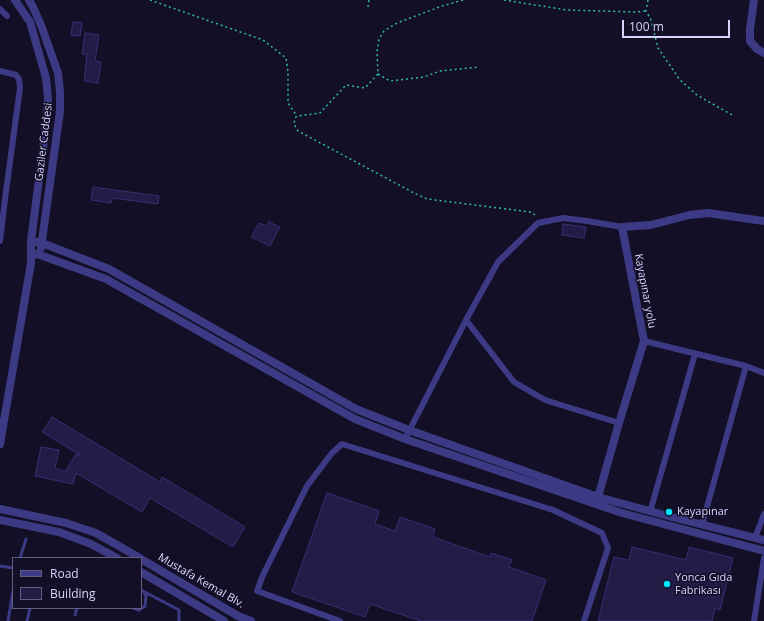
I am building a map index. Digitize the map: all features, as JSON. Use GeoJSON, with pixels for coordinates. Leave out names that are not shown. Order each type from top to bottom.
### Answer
{"type":"FeatureCollection","features":[{"type":"Feature","properties":{"kind":"street","name":"Gaziler Caddesi"},"geometry":{"type":"LineString","coordinates":[[0,444],[31,263],[31,241],[47,117],[48,98],[46,78],[30,22],[15,0]]}},
{"type":"Feature","properties":{"kind":"street","name":"Gaziler Caddesi"},"geometry":{"type":"LineString","coordinates":[[28,0],[33,7],[44,31],[58,73],[60,92],[60,111],[40,254]]}},
{"type":"Feature","properties":{"kind":"street"},"geometry":{"type":"LineString","coordinates":[[754,0],[750,41],[757,49],[764,53]]}},
{"type":"Feature","properties":{"kind":"street"},"geometry":{"type":"LineString","coordinates":[[0,9],[7,16]]}},
{"type":"Feature","properties":{"kind":"street"},"geometry":{"type":"LineString","coordinates":[[0,71],[16,74],[19,79],[20,88],[0,241]]}},
{"type":"Feature","properties":{"kind":"street"},"geometry":{"type":"LineString","coordinates":[[405,440],[466,320],[498,262],[538,223],[563,218],[622,228],[651,225],[688,215],[708,214],[764,221]]}},
{"type":"Feature","properties":{"kind":"street","name":"Kayapınar yolu"},"geometry":{"type":"LineString","coordinates":[[598,497],[644,341],[622,228]]}},
{"type":"Feature","properties":{"kind":"street"},"geometry":{"type":"LineString","coordinates":[[31,241],[42,243],[110,269],[356,409],[409,430],[598,497],[650,512],[764,540]]}},
{"type":"Feature","properties":{"kind":"street"},"geometry":{"type":"LineString","coordinates":[[31,253],[40,254],[106,279],[355,420],[405,440],[622,513],[764,551]]}},
{"type":"Feature","properties":{"kind":"street"},"geometry":{"type":"LineString","coordinates":[[31,263],[40,254]]}},
{"type":"Feature","properties":{"kind":"street"},"geometry":{"type":"LineString","coordinates":[[466,320],[514,382],[545,400],[619,423]]}},
{"type":"Feature","properties":{"kind":"street"},"geometry":{"type":"LineString","coordinates":[[644,341],[746,366],[764,373]]}},
{"type":"Feature","properties":{"kind":"street"},"geometry":{"type":"LineString","coordinates":[[650,512],[695,354]]}},
{"type":"Feature","properties":{"kind":"street"},"geometry":{"type":"LineString","coordinates":[[702,524],[746,366]]}},
{"type":"Feature","properties":{"kind":"street"},"geometry":{"type":"LineString","coordinates":[[340,621],[257,591],[263,574],[307,486],[332,453],[342,444],[553,510],[602,534],[608,548],[584,621]]}},
{"type":"Feature","properties":{"kind":"street","name":"Mustafa Kemal Blv."},"geometry":{"type":"LineString","coordinates":[[0,509],[66,523],[96,533],[138,557]]}},
{"type":"Feature","properties":{"kind":"street"},"geometry":{"type":"LineString","coordinates":[[755,538],[764,514]]}},
{"type":"Feature","properties":{"kind":"street"},"geometry":{"type":"LineString","coordinates":[[0,520],[59,532],[91,544],[115,557]]}},
{"type":"Feature","properties":{"kind":"street"},"geometry":{"type":"LineString","coordinates":[[754,621],[764,558]]}},
{"type":"Feature","properties":{"kind":"street","name":"Mustafa Kemal Blv."},"geometry":{"type":"LineString","coordinates":[[142,559],[238,616],[251,621]]}},
{"type":"Feature","properties":{"kind":"street","name":"Mustafa Kemal Blv."},"geometry":{"type":"LineString","coordinates":[[142,573],[224,621]]}},
{"type":"Feature","properties":{"kind":"lane"},"geometry":{"type":"LineString","coordinates":[[20,557],[26,539]]}},
{"type":"Feature","properties":{"kind":"lane"},"geometry":{"type":"LineString","coordinates":[[0,566],[12,568]]}},
{"type":"Feature","properties":{"kind":"lane"},"geometry":{"type":"LineString","coordinates":[[142,609],[146,606],[146,596],[143,591]]}},
{"type":"Feature","properties":{"kind":"lane"},"geometry":{"type":"LineString","coordinates":[[143,591],[179,610],[179,621]]}},
{"type":"Feature","properties":{"kind":"lane"},"geometry":{"type":"LineString","coordinates":[[8,621],[12,599]]}},
{"type":"Feature","properties":{"kind":"lane"},"geometry":{"type":"LineString","coordinates":[[10,614],[13,609]]}},
{"type":"Feature","properties":{"kind":"lane"},"geometry":{"type":"LineString","coordinates":[[28,621],[30,609]]}},
{"type":"Feature","properties":{"kind":"lane"},"geometry":{"type":"LineString","coordinates":[[76,615],[77,609]]}},
{"type":"Feature","properties":{"kind":"path"},"geometry":{"type":"LineString","coordinates":[[150,0],[263,40],[286,58],[288,72],[288,103],[297,116]]}},
{"type":"Feature","properties":{"kind":"path"},"geometry":{"type":"LineString","coordinates":[[368,7],[369,0]]}},
{"type":"Feature","properties":{"kind":"path"},"geometry":{"type":"LineString","coordinates":[[297,116],[320,113],[346,85],[365,88],[378,74],[377,52],[379,40],[384,32],[397,23],[442,6],[463,0]]}},
{"type":"Feature","properties":{"kind":"path"},"geometry":{"type":"LineString","coordinates":[[504,0],[568,10],[635,12],[646,10]]}},
{"type":"Feature","properties":{"kind":"path"},"geometry":{"type":"LineString","coordinates":[[648,0],[646,10],[651,20],[658,48],[680,80],[697,95],[732,115]]}},
{"type":"Feature","properties":{"kind":"path"},"geometry":{"type":"LineString","coordinates":[[378,74],[390,81],[424,77],[440,71],[479,67]]}},
{"type":"Feature","properties":{"kind":"path"},"geometry":{"type":"LineString","coordinates":[[297,116],[294,124],[298,131],[427,199],[530,212],[545,221]]}},
{"type":"Feature","properties":{"kind":"building"},"geometry":{"type":"Polygon","coordinates":[[[73,22],[82,23],[80,36],[71,35],[73,22]]]}},
{"type":"Feature","properties":{"kind":"building"},"geometry":{"type":"Polygon","coordinates":[[[85,33],[99,35],[95,61],[101,62],[98,83],[84,81],[87,55],[82,54],[85,33]]]}},
{"type":"Feature","properties":{"kind":"building"},"geometry":{"type":"Polygon","coordinates":[[[93,187],[159,196],[158,204],[112,198],[111,203],[91,200],[93,187]]]}},
{"type":"Feature","properties":{"kind":"building"},"geometry":{"type":"Polygon","coordinates":[[[269,222],[280,227],[270,246],[251,237],[259,223],[266,226],[269,222]]]}},
{"type":"Feature","properties":{"kind":"building"},"geometry":{"type":"Polygon","coordinates":[[[563,224],[586,227],[584,238],[562,235],[563,224]]]}},
{"type":"Feature","properties":{"kind":"building"},"geometry":{"type":"Polygon","coordinates":[[[52,417],[160,482],[162,477],[245,527],[233,547],[150,498],[142,512],[76,473],[73,484],[35,476],[41,447],[59,450],[55,468],[65,472],[76,454],[80,455],[42,432],[52,417]]]}},
{"type":"Feature","properties":{"kind":"building"},"geometry":{"type":"Polygon","coordinates":[[[327,493],[379,511],[375,524],[395,531],[400,517],[435,529],[433,537],[490,557],[491,553],[512,560],[509,567],[546,580],[532,621],[421,621],[370,604],[365,617],[292,592],[327,493]]]}},
{"type":"Feature","properties":{"kind":"building","name":"Yonca Gıda Fabrikası"},"geometry":{"type":"Polygon","coordinates":[[[632,547],[686,560],[689,547],[733,558],[720,610],[715,608],[712,621],[598,621],[614,557],[629,560],[632,547]]]}},
{"type":"Feature","properties":{"kind":"place","name":"Kayapınar"},"geometry":{"type":"Point","coordinates":[669,512]}},
{"type":"Feature","properties":{"kind":"place","name":"Yonca Gıda Fabrikası"},"geometry":{"type":"Point","coordinates":[667,584]}}]}
